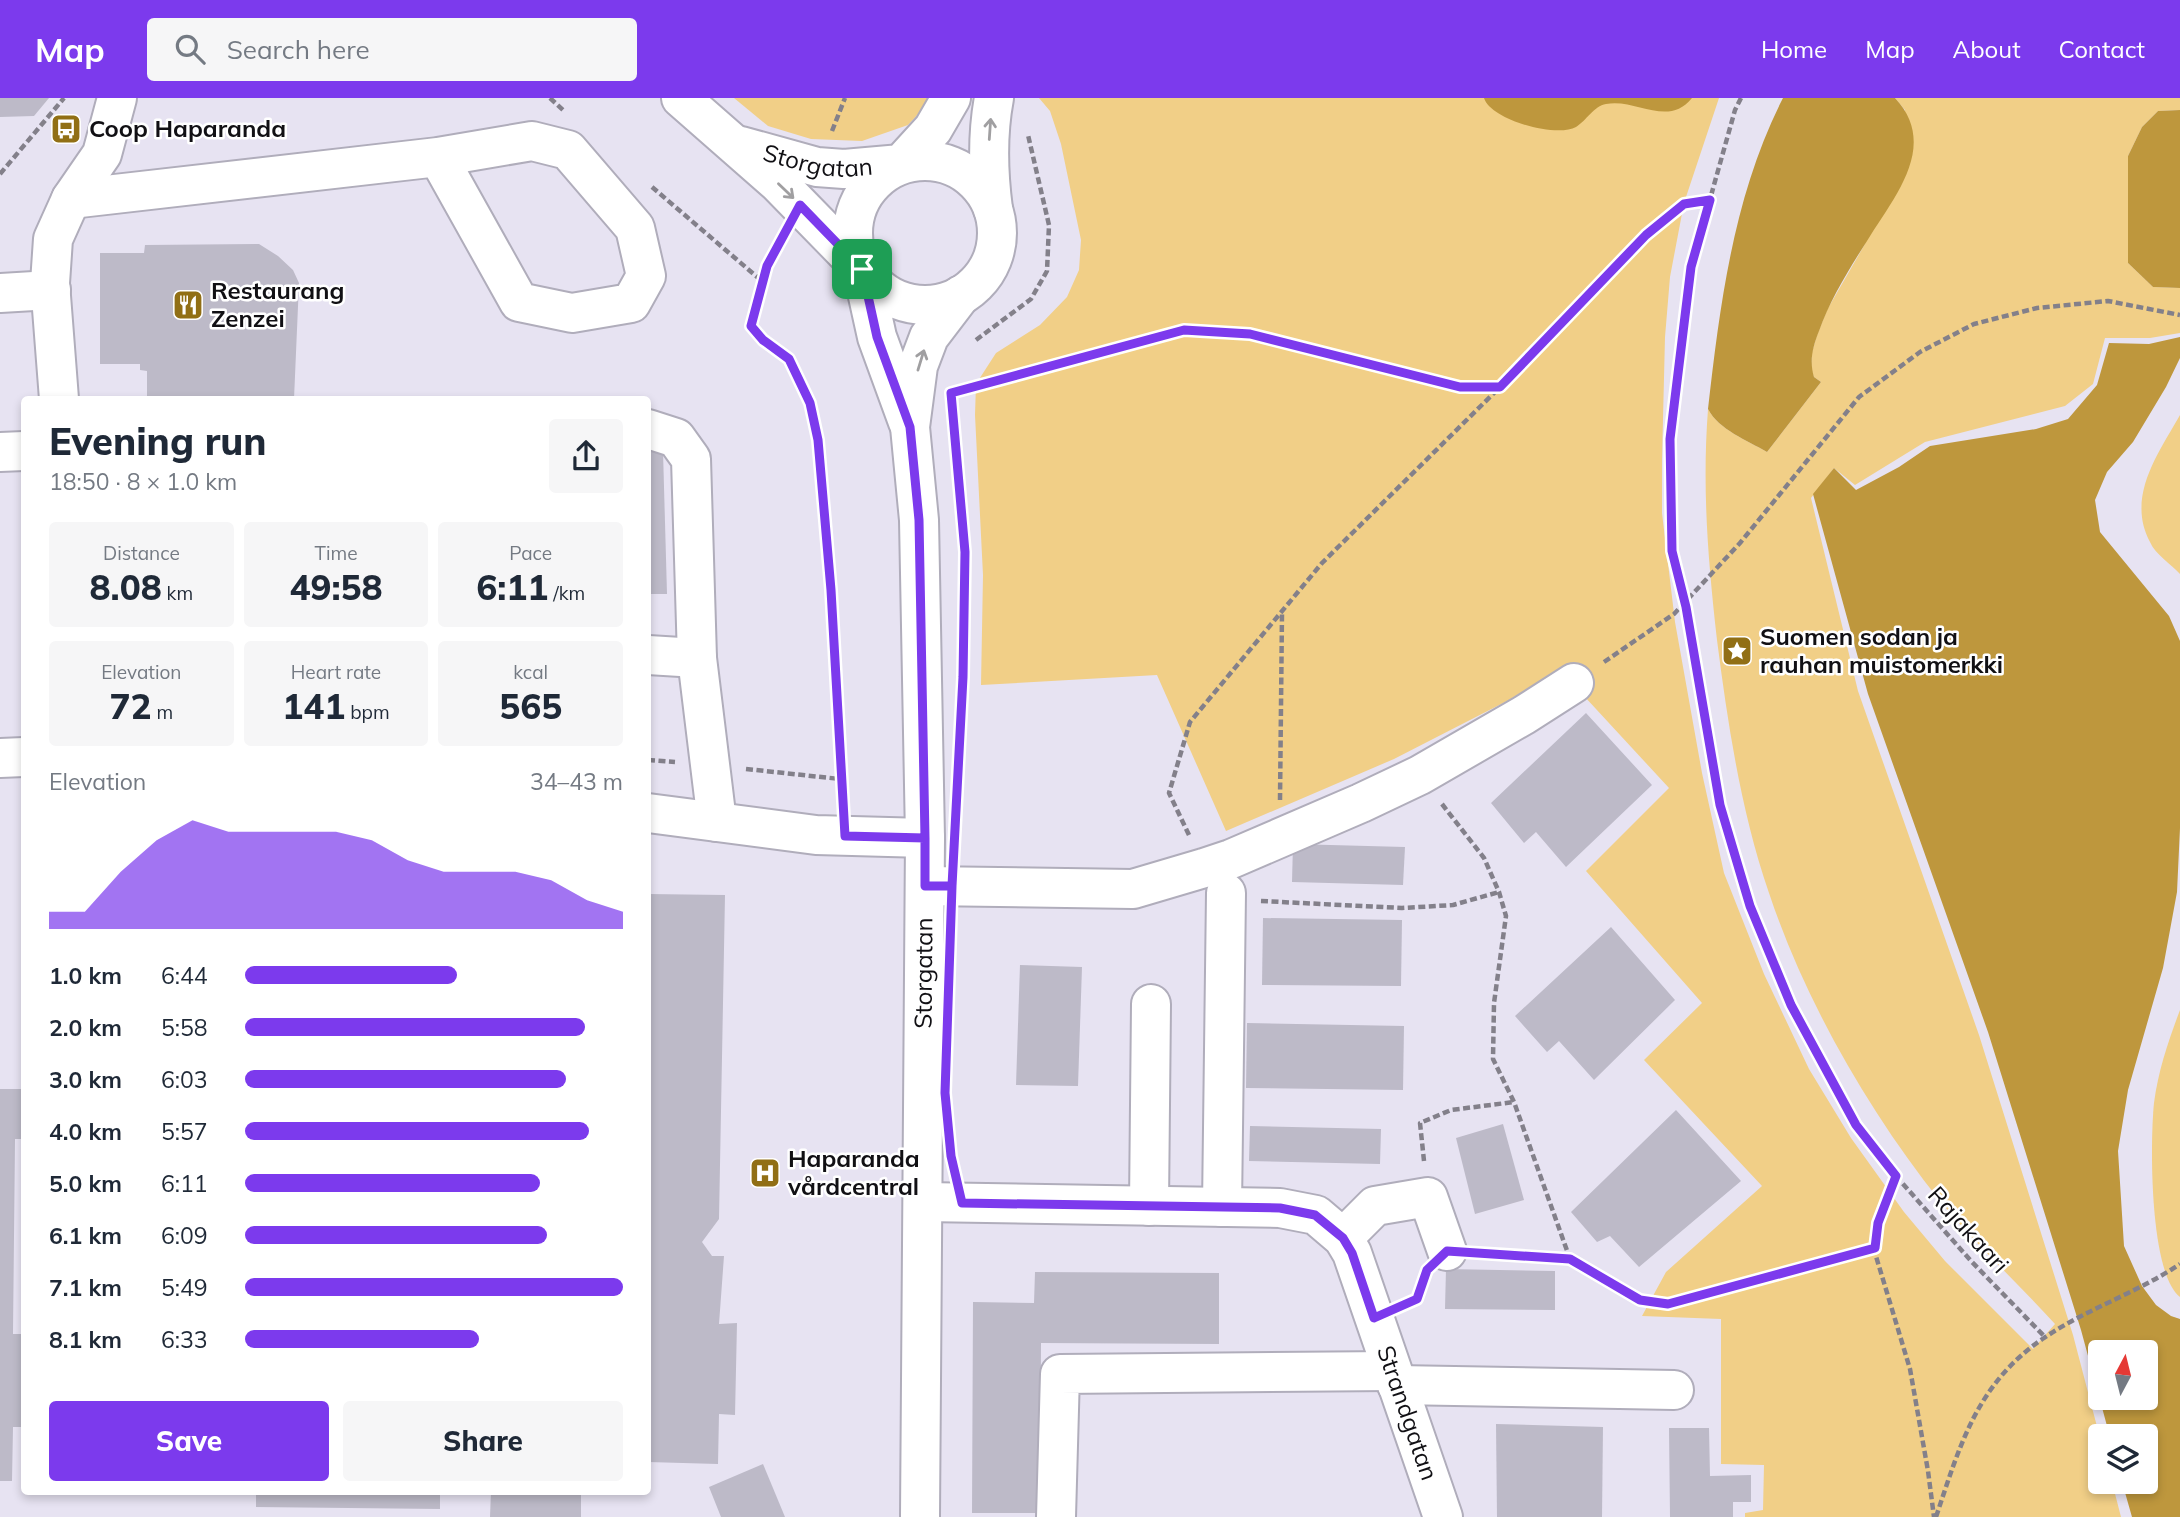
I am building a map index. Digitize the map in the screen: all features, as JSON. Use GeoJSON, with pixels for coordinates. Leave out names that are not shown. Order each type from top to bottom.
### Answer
{"type":"FeatureCollection","features":[{"type":"Feature","properties":{"kind":"street"},"geometry":{"type":"LineString","coordinates":[[59,396],[51,290],[53,239],[71,199],[102,153],[117,98]]}},
{"type":"Feature","properties":{"kind":"street","name":"Storgatan"},"geometry":{"type":"LineString","coordinates":[[681,98],[736,144],[800,205],[880,290],[906,303],[934,305],[961,295]]}},
{"type":"Feature","properties":{"kind":"street"},"geometry":{"type":"LineString","coordinates":[[901,164],[933,129],[951,98]]}},
{"type":"Feature","properties":{"kind":"street"},"geometry":{"type":"LineString","coordinates":[[993,209],[989,146],[994,99]]}},
{"type":"Feature","properties":{"kind":"street"},"geometry":{"type":"LineString","coordinates":[[71,199],[438,157],[532,141],[568,150],[635,228],[646,276],[631,303],[572,313],[519,302],[438,157]]}},
{"type":"Feature","properties":{"kind":"street","name":"Storgatan"},"geometry":{"type":"LineString","coordinates":[[736,144],[817,167],[844,169],[929,160],[957,168],[979,184],[993,209],[997,237],[995,251],[982,277],[961,295],[929,337],[918,366],[910,427],[919,520],[925,838],[920,1517]]}},
{"type":"Feature","properties":{"kind":"street","name":"Storgatan"},"geometry":{"type":"LineString","coordinates":[[901,164],[876,178],[859,201],[852,228],[853,243],[862,269],[877,337],[910,427]]}},
{"type":"Feature","properties":{"kind":"street"},"geometry":{"type":"LineString","coordinates":[[0,293],[51,290]]}},
{"type":"Feature","properties":{"kind":"street"},"geometry":{"type":"LineString","coordinates":[[651,430],[676,438],[691,459],[697,658],[717,822]]}},
{"type":"Feature","properties":{"kind":"street"},"geometry":{"type":"LineString","coordinates":[[0,452],[21,451]]}},
{"type":"Feature","properties":{"kind":"street"},"geometry":{"type":"LineString","coordinates":[[651,655],[697,658]]}},
{"type":"Feature","properties":{"kind":"street"},"geometry":{"type":"LineString","coordinates":[[1222,1207],[1219,887],[1231,859],[1420,775],[1524,715],[1574,682]]}},
{"type":"Feature","properties":{"kind":"street"},"geometry":{"type":"LineString","coordinates":[[0,758],[21,757]]}},
{"type":"Feature","properties":{"kind":"street"},"geometry":{"type":"LineString","coordinates":[[651,813],[816,835],[925,838]]}},
{"type":"Feature","properties":{"kind":"street"},"geometry":{"type":"LineString","coordinates":[[925,886],[1133,889],[1219,887]]}},
{"type":"Feature","properties":{"kind":"street"},"geometry":{"type":"LineString","coordinates":[[1149,1206],[1150,1004]]}},
{"type":"Feature","properties":{"kind":"street"},"geometry":{"type":"LineString","coordinates":[[1343,1238],[1376,1206],[1428,1197],[1447,1251]]}},
{"type":"Feature","properties":{"kind":"street","name":"Strandgatan"},"geometry":{"type":"LineString","coordinates":[[923,1202],[1280,1208],[1315,1215],[1343,1238],[1352,1253],[1443,1517]]}},
{"type":"Feature","properties":{"kind":"street"},"geometry":{"type":"LineString","coordinates":[[1056,1517],[1060,1374],[1395,1378],[1674,1390]]}},
{"type":"Feature","properties":{"kind":"path"},"geometry":{"type":"LineString","coordinates":[[0,174],[64,98]]}},
{"type":"Feature","properties":{"kind":"path"},"geometry":{"type":"LineString","coordinates":[[550,98],[568,114]]}},
{"type":"Feature","properties":{"kind":"path"},"geometry":{"type":"LineString","coordinates":[[817,167],[845,98]]}},
{"type":"Feature","properties":{"kind":"path","name":"Rajakaari"},"geometry":{"type":"LineString","coordinates":[[1741,98],[1691,267],[1670,439],[1672,551],[1685,603],[1720,805],[1750,906],[1791,1005],[1856,1125],[1896,1176],[1971,1261],[2045,1337]]}},
{"type":"Feature","properties":{"kind":"path"},"geometry":{"type":"LineString","coordinates":[[970,348],[976,340],[1031,299],[1048,271],[1049,225],[1029,136],[1016,108],[994,99]]}},
{"type":"Feature","properties":{"kind":"path"},"geometry":{"type":"LineString","coordinates":[[648,183],[763,282]]}},
{"type":"Feature","properties":{"kind":"path"},"geometry":{"type":"LineString","coordinates":[[1499,892],[1453,905],[1402,908],[1219,887],[1169,793],[1190,722],[1322,563],[1500,387],[1646,235],[1684,204],[1710,200]]}},
{"type":"Feature","properties":{"kind":"path"},"geometry":{"type":"LineString","coordinates":[[800,205],[767,266],[751,326],[763,340],[789,359],[810,403],[818,440],[831,590],[845,836]]}},
{"type":"Feature","properties":{"kind":"path"},"geometry":{"type":"LineString","coordinates":[[1574,682],[1674,614],[1740,543],[1859,397],[1920,352],[1974,324],[2037,308],[2108,301],[2180,315]]}},
{"type":"Feature","properties":{"kind":"path"},"geometry":{"type":"LineString","coordinates":[[953,383],[951,393],[1184,330],[1250,334],[1460,387],[1500,387]]}},
{"type":"Feature","properties":{"kind":"path"},"geometry":{"type":"LineString","coordinates":[[953,406],[965,552],[962,691]]}},
{"type":"Feature","properties":{"kind":"path"},"geometry":{"type":"LineString","coordinates":[[1280,838],[1282,611]]}},
{"type":"Feature","properties":{"kind":"path"},"geometry":{"type":"LineString","coordinates":[[1420,775],[1484,858],[1499,892],[1506,916],[1493,1003],[1493,1059],[1514,1102],[1570,1259]]}},
{"type":"Feature","properties":{"kind":"path"},"geometry":{"type":"LineString","coordinates":[[1428,1197],[1420,1124],[1451,1110],[1514,1102]]}},
{"type":"Feature","properties":{"kind":"path"},"geometry":{"type":"LineString","coordinates":[[1896,1176],[1878,1223],[1875,1253],[1910,1369],[1935,1517]]}},
{"type":"Feature","properties":{"kind":"path"},"geometry":{"type":"LineString","coordinates":[[1374,1318],[1417,1299],[1427,1270],[1447,1251],[1570,1259],[1640,1300],[1668,1304],[1875,1248]]}},
{"type":"Feature","properties":{"kind":"path"},"geometry":{"type":"LineString","coordinates":[[1935,1517],[1962,1439],[1991,1387],[2018,1357],[2045,1337],[2157,1279],[2180,1264]]}},
{"type":"Feature","properties":{"kind":"shaded area"},"geometry":{"type":"Polygon","coordinates":[[[734,98],[933,98],[908,125],[862,141],[811,139],[768,126],[734,98]]]}},
{"type":"Feature","properties":{"kind":"shaded area"},"geometry":{"type":"Polygon","coordinates":[[[1039,98],[1719,98],[1684,203],[1670,277],[1665,337],[1662,513],[1675,622],[1702,773],[1724,873],[1764,974],[1809,1069],[1851,1138],[1904,1212],[1945,1261],[2033,1349],[2055,1324],[1940,1201],[1888,1131],[1820,1014],[1784,934],[1769,893],[1743,800],[1717,640],[1707,524],[1708,409],[1726,429],[1767,452],[1821,382],[1814,377],[1811,369],[1812,352],[1827,310],[1865,244],[1905,110],[1895,98],[2180,98],[2180,110],[2158,111],[2142,127],[2128,156],[2128,263],[2153,287],[2180,288],[2180,333],[2150,338],[2105,338],[2093,384],[2065,406],[1925,442],[1855,485],[1834,468],[1811,498],[1858,691],[1979,1035],[2073,1335],[2088,1392],[2088,1410],[2093,1410],[2096,1424],[2088,1424],[2088,1494],[2115,1494],[2121,1517],[1745,1517],[1745,1513],[1763,1510],[1764,1465],[1721,1464],[1721,1319],[1642,1316],[1666,1272],[1762,1186],[1644,1060],[1702,1003],[1586,871],[1669,788],[1584,696],[1563,667],[1509,700],[1394,759],[1226,831],[1157,675],[981,685],[983,575],[975,415],[976,384],[996,353],[1040,325],[1067,297],[1079,270],[1081,240],[1061,144],[1050,111],[1039,98]]]}},
{"type":"Feature","properties":{"kind":"shaded area"},"geometry":{"type":"Polygon","coordinates":[[[1484,98],[1692,98],[1683,107],[1673,111],[1651,110],[1617,103],[1606,104],[1576,127],[1554,130],[1511,120],[1489,106],[1484,98]]]}},
{"type":"Feature","properties":{"kind":"shaded area"},"geometry":{"type":"Polygon","coordinates":[[[1783,98],[1895,98],[1908,116],[1913,135],[1913,153],[1899,190],[1834,296],[1823,319],[1812,359],[1814,377],[1821,382],[1767,452],[1726,429],[1708,409],[1724,289],[1741,211],[1752,172],[1783,98]]]}},
{"type":"Feature","properties":{"kind":"shaded area"},"geometry":{"type":"Polygon","coordinates":[[[2180,110],[2180,288],[2153,287],[2128,263],[2128,156],[2142,127],[2158,111],[2180,110]]]}},
{"type":"Feature","properties":{"kind":"shaded area"},"geometry":{"type":"Polygon","coordinates":[[[2180,337],[2180,358],[2166,387],[2133,442],[2107,472],[2095,500],[2100,532],[2169,616],[2180,641],[2180,828],[2177,892],[2163,968],[2128,1090],[2118,1151],[2124,1246],[2142,1286],[2156,1305],[2180,1319],[2180,1517],[2132,1517],[2125,1494],[2158,1494],[2158,1424],[2106,1424],[2103,1410],[2158,1410],[2158,1340],[2088,1340],[2088,1356],[1988,1032],[1868,694],[1813,494],[1834,468],[1856,490],[1899,467],[1930,446],[2036,429],[2068,419],[2097,385],[2109,343],[2149,344],[2180,337]]]}},
{"type":"Feature","properties":{"kind":"shaded area"},"geometry":{"type":"Polygon","coordinates":[[[2180,415],[2180,574],[2152,546],[2143,525],[2141,509],[2148,476],[2180,415]]]}},
{"type":"Feature","properties":{"kind":"shaded area"},"geometry":{"type":"Polygon","coordinates":[[[2180,1010],[2180,1297],[2170,1283],[2162,1262],[2154,1205],[2152,1146],[2158,1079],[2180,1010]]]}},
{"type":"Feature","properties":{"kind":"building"},"geometry":{"type":"Polygon","coordinates":[[[0,98],[49,98],[34,116],[0,117],[0,98]]]}},
{"type":"Feature","properties":{"kind":"building"},"geometry":{"type":"Polygon","coordinates":[[[259,244],[293,270],[299,283],[294,396],[147,396],[147,371],[140,370],[140,364],[100,364],[100,253],[144,253],[145,245],[259,244]]]}},
{"type":"Feature","properties":{"kind":"building"},"geometry":{"type":"Polygon","coordinates":[[[651,451],[663,451],[667,594],[651,594],[651,451]]]}},
{"type":"Feature","properties":{"kind":"building"},"geometry":{"type":"Polygon","coordinates":[[[1586,713],[1652,785],[1566,867],[1536,832],[1524,843],[1491,803],[1586,713]]]}},
{"type":"Feature","properties":{"kind":"building"},"geometry":{"type":"Polygon","coordinates":[[[1293,844],[1405,847],[1403,885],[1292,882],[1293,844]]]}},
{"type":"Feature","properties":{"kind":"building"},"geometry":{"type":"Polygon","coordinates":[[[651,894],[725,895],[719,1219],[702,1242],[712,1256],[724,1256],[719,1324],[737,1323],[735,1415],[719,1414],[718,1464],[651,1462],[651,894]]]}},
{"type":"Feature","properties":{"kind":"building"},"geometry":{"type":"Polygon","coordinates":[[[1263,918],[1402,920],[1401,986],[1262,985],[1263,918]]]}},
{"type":"Feature","properties":{"kind":"building"},"geometry":{"type":"Polygon","coordinates":[[[1611,927],[1675,1000],[1594,1080],[1559,1041],[1547,1052],[1515,1016],[1611,927]]]}},
{"type":"Feature","properties":{"kind":"building"},"geometry":{"type":"Polygon","coordinates":[[[1020,965],[1082,967],[1078,1086],[1016,1085],[1020,965]]]}},
{"type":"Feature","properties":{"kind":"building"},"geometry":{"type":"Polygon","coordinates":[[[1247,1023],[1404,1026],[1403,1090],[1246,1088],[1247,1023]]]}},
{"type":"Feature","properties":{"kind":"building"},"geometry":{"type":"Polygon","coordinates":[[[0,1089],[21,1089],[21,1139],[15,1139],[13,1334],[21,1334],[21,1427],[13,1427],[12,1481],[0,1481],[0,1089]]]}},
{"type":"Feature","properties":{"kind":"building"},"geometry":{"type":"Polygon","coordinates":[[[1676,1110],[1741,1181],[1639,1267],[1610,1236],[1597,1242],[1571,1212],[1676,1110]]]}},
{"type":"Feature","properties":{"kind":"building"},"geometry":{"type":"Polygon","coordinates":[[[1503,1124],[1524,1200],[1475,1214],[1456,1138],[1503,1124]]]}},
{"type":"Feature","properties":{"kind":"building"},"geometry":{"type":"Polygon","coordinates":[[[1250,1126],[1381,1129],[1380,1164],[1249,1161],[1250,1126]]]}},
{"type":"Feature","properties":{"kind":"building"},"geometry":{"type":"Polygon","coordinates":[[[1446,1269],[1555,1271],[1555,1310],[1445,1309],[1446,1269]]]}},
{"type":"Feature","properties":{"kind":"building"},"geometry":{"type":"Polygon","coordinates":[[[1035,1272],[1219,1273],[1219,1344],[1041,1343],[1040,1513],[972,1513],[973,1302],[1034,1303],[1035,1272]]]}},
{"type":"Feature","properties":{"kind":"building"},"geometry":{"type":"Polygon","coordinates":[[[1496,1424],[1603,1427],[1602,1517],[1497,1517],[1496,1424]]]}},
{"type":"Feature","properties":{"kind":"building"},"geometry":{"type":"Polygon","coordinates":[[[1669,1428],[1709,1428],[1710,1476],[1751,1475],[1751,1502],[1733,1502],[1733,1517],[1670,1517],[1669,1428]]]}},
{"type":"Feature","properties":{"kind":"building"},"geometry":{"type":"Polygon","coordinates":[[[763,1464],[785,1517],[721,1517],[709,1487],[763,1464]]]}},
{"type":"Feature","properties":{"kind":"building"},"geometry":{"type":"Polygon","coordinates":[[[256,1495],[440,1495],[440,1509],[256,1507],[256,1495]]]}},
{"type":"Feature","properties":{"kind":"building"},"geometry":{"type":"Polygon","coordinates":[[[491,1495],[581,1495],[581,1517],[490,1517],[491,1495]]]}},
{"type":"Feature","properties":{"kind":"place","name":"Coop Haparanda"},"geometry":{"type":"Point","coordinates":[66,129]}},
{"type":"Feature","properties":{"kind":"place","name":"Restaurang Zenzei"},"geometry":{"type":"Point","coordinates":[188,305]}},
{"type":"Feature","properties":{"kind":"place","name":"Suomen sodan ja rauhan muistomerkki"},"geometry":{"type":"Point","coordinates":[1737,651]}},
{"type":"Feature","properties":{"kind":"place","name":"Haparanda vårdcentral"},"geometry":{"type":"Point","coordinates":[765,1173]}},
{"type":"Feature","properties":{"kind":"route"},"geometry":{"type":"LineString","coordinates":[[862,269],[800,205],[767,266],[751,326],[763,340],[789,359],[810,403],[818,440],[831,590],[845,836],[925,838],[925,886],[952,886],[963,677],[965,552],[951,393],[1184,330],[1250,334],[1421,379],[1460,387],[1500,387],[1646,235],[1684,204],[1710,200],[1691,267],[1670,439],[1672,551],[1686,607],[1720,805],[1750,906],[1791,1005],[1856,1125],[1896,1176],[1878,1223],[1875,1248],[1668,1304],[1640,1300],[1570,1259],[1447,1251],[1427,1270],[1417,1299],[1374,1318],[1352,1253],[1343,1238],[1315,1215],[1280,1208],[962,1203],[951,1156],[945,1093],[952,886],[925,886],[925,838],[919,520],[910,427],[877,337],[862,269]]}}]}
